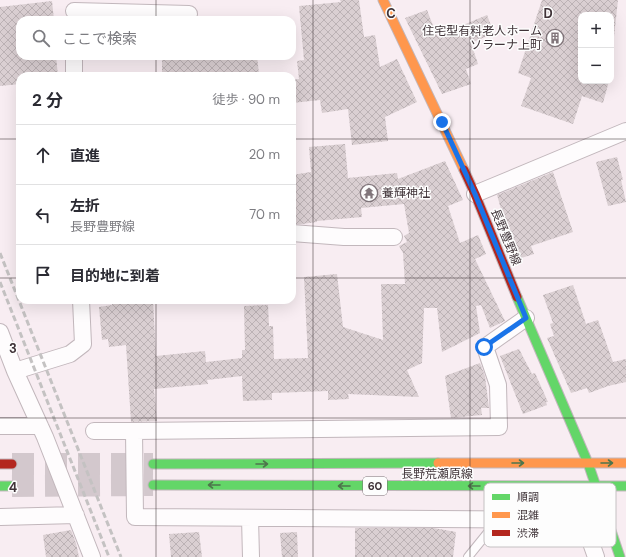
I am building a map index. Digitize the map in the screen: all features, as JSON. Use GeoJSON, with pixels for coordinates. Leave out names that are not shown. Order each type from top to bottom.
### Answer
{"type":"FeatureCollection","features":[{"type":"Feature","properties":{"kind":"main road","name":"長野豊野線"},"geometry":{"type":"LineString","coordinates":[[383,0],[475,194],[596,483]]}},
{"type":"Feature","properties":{"kind":"main road","name":"長野荒瀬原線"},"geometry":{"type":"LineString","coordinates":[[153,464],[626,463]]}},
{"type":"Feature","properties":{"kind":"main road"},"geometry":{"type":"LineString","coordinates":[[0,464],[12,464]]}},
{"type":"Feature","properties":{"kind":"main road","name":"長野荒瀬原線"},"geometry":{"type":"LineString","coordinates":[[153,485],[484,486]]}},
{"type":"Feature","properties":{"kind":"main road"},"geometry":{"type":"LineString","coordinates":[[0,486],[12,486]]}},
{"type":"Feature","properties":{"kind":"main road","name":"長野豊野線"},"geometry":{"type":"LineString","coordinates":[[616,545],[620,557]]}},
{"type":"Feature","properties":{"kind":"street"},"geometry":{"type":"LineString","coordinates":[[74,10],[189,14]]}},
{"type":"Feature","properties":{"kind":"street"},"geometry":{"type":"LineString","coordinates":[[74,60],[74,72]]}},
{"type":"Feature","properties":{"kind":"street"},"geometry":{"type":"LineString","coordinates":[[475,194],[626,131]]}},
{"type":"Feature","properties":{"kind":"street"},"geometry":{"type":"LineString","coordinates":[[296,232],[344,237],[394,237]]}},
{"type":"Feature","properties":{"kind":"street"},"geometry":{"type":"LineString","coordinates":[[14,370],[70,354],[83,344],[81,304]]}},
{"type":"Feature","properties":{"kind":"street"},"geometry":{"type":"LineString","coordinates":[[94,431],[498,427],[498,386],[484,347],[526,318]]}},
{"type":"Feature","properties":{"kind":"street"},"geometry":{"type":"LineString","coordinates":[[0,332],[14,370],[40,426],[92,557]]}},
{"type":"Feature","properties":{"kind":"street"},"geometry":{"type":"LineString","coordinates":[[0,426],[40,426]]}},
{"type":"Feature","properties":{"kind":"street"},"geometry":{"type":"LineString","coordinates":[[134,431],[135,517],[484,520]]}},
{"type":"Feature","properties":{"kind":"street"},"geometry":{"type":"LineString","coordinates":[[0,517],[76,515]]}},
{"type":"Feature","properties":{"kind":"street"},"geometry":{"type":"LineString","coordinates":[[250,518],[250,557]]}},
{"type":"Feature","properties":{"kind":"street"},"geometry":{"type":"LineString","coordinates":[[592,547],[596,557]]}},
{"type":"Feature","properties":{"kind":"lane"},"geometry":{"type":"LineString","coordinates":[[468,557],[484,537]]}},
{"type":"Feature","properties":{"kind":"building"},"geometry":{"type":"Polygon","coordinates":[[[340,0],[359,0],[364,37],[375,35],[380,67],[397,59],[417,102],[385,117],[388,141],[352,145],[348,109],[322,113],[320,100],[296,103],[296,79],[299,79],[297,61],[304,60],[299,6],[341,2],[340,0]]]}},
{"type":"Feature","properties":{"kind":"building","name":"住宅型有料老人ホーム ソラーナ上町"},"geometry":{"type":"Polygon","coordinates":[[[542,0],[618,0],[614,37],[614,12],[578,12],[578,84],[608,84],[603,103],[582,96],[573,124],[521,106],[531,78],[518,73],[542,0]]]}},
{"type":"Feature","properties":{"kind":"building"},"geometry":{"type":"Polygon","coordinates":[[[52,1],[54,16],[16,16],[16,60],[56,60],[58,72],[16,72],[16,84],[0,86],[0,7],[52,1]]]}},
{"type":"Feature","properties":{"kind":"building"},"geometry":{"type":"Polygon","coordinates":[[[427,10],[437,36],[487,15],[494,33],[471,43],[478,64],[466,69],[471,84],[442,94],[405,18],[427,10]]]}},
{"type":"Feature","properties":{"kind":"building"},"geometry":{"type":"Polygon","coordinates":[[[162,60],[257,60],[259,72],[162,72],[162,60]]]}},
{"type":"Feature","properties":{"kind":"building"},"geometry":{"type":"Polygon","coordinates":[[[345,144],[348,178],[397,173],[398,179],[445,161],[463,200],[448,206],[460,243],[478,235],[486,254],[475,259],[505,321],[490,328],[481,305],[476,306],[480,333],[442,352],[437,308],[424,308],[422,363],[407,370],[419,397],[348,394],[349,399],[328,400],[328,391],[272,393],[272,400],[243,401],[242,376],[207,380],[208,384],[154,389],[157,421],[131,422],[126,345],[109,347],[108,339],[102,340],[99,307],[112,304],[153,304],[156,356],[205,351],[206,362],[242,358],[242,350],[245,350],[244,306],[268,305],[269,326],[273,326],[274,359],[308,358],[304,277],[337,274],[343,327],[383,340],[381,284],[405,284],[403,253],[399,246],[407,242],[404,236],[409,233],[404,204],[361,208],[362,217],[296,224],[296,174],[311,172],[309,147],[345,144]]]}},
{"type":"Feature","properties":{"kind":"building"},"geometry":{"type":"Polygon","coordinates":[[[617,157],[623,180],[621,180],[626,202],[608,206],[596,162],[617,157]]]}},
{"type":"Feature","properties":{"kind":"building"},"geometry":{"type":"Polygon","coordinates":[[[553,172],[573,232],[531,246],[534,254],[515,260],[495,211],[501,209],[497,195],[553,172]]]}},
{"type":"Feature","properties":{"kind":"building"},"geometry":{"type":"Polygon","coordinates":[[[573,285],[586,324],[598,320],[613,362],[626,359],[626,382],[608,386],[589,393],[587,388],[571,393],[547,338],[554,336],[550,324],[553,323],[543,295],[573,285]]]}},
{"type":"Feature","properties":{"kind":"building"},"geometry":{"type":"Polygon","coordinates":[[[519,349],[532,374],[535,373],[548,402],[546,402],[547,405],[523,414],[500,356],[519,349]]]}},
{"type":"Feature","properties":{"kind":"building"},"geometry":{"type":"Polygon","coordinates":[[[480,363],[485,376],[489,408],[481,408],[482,415],[451,418],[445,376],[480,363]]]}},
{"type":"Feature","properties":{"kind":"building"},"geometry":{"type":"Polygon","coordinates":[[[355,528],[434,528],[456,532],[453,557],[355,557],[355,528]]]}},
{"type":"Feature","properties":{"kind":"building"},"geometry":{"type":"Polygon","coordinates":[[[71,530],[79,557],[46,557],[43,535],[71,530]]]}},
{"type":"Feature","properties":{"kind":"building"},"geometry":{"type":"Polygon","coordinates":[[[199,532],[202,557],[171,557],[169,534],[199,532]]]}},
{"type":"Feature","properties":{"kind":"building"},"geometry":{"type":"Polygon","coordinates":[[[297,532],[298,557],[282,557],[280,533],[297,532]]]}},
{"type":"Feature","properties":{"kind":"tunnel"},"geometry":{"type":"LineString","coordinates":[[12,464],[153,464]]}},
{"type":"Feature","properties":{"kind":"tunnel"},"geometry":{"type":"LineString","coordinates":[[12,486],[153,485]]}},
{"type":"Feature","properties":{"kind":"railway"},"geometry":{"type":"LineString","coordinates":[[0,253],[16,293]]}},
{"type":"Feature","properties":{"kind":"railway"},"geometry":{"type":"LineString","coordinates":[[0,282],[109,557]]}},
{"type":"Feature","properties":{"kind":"railway"},"geometry":{"type":"LineString","coordinates":[[20,304],[121,557]]}},
{"type":"Feature","properties":{"kind":"traffic: fast"},"geometry":{"type":"LineString","coordinates":[[517,297],[588,463],[595,483]]}},
{"type":"Feature","properties":{"kind":"traffic: fast"},"geometry":{"type":"LineString","coordinates":[[153,464],[438,463]]}},
{"type":"Feature","properties":{"kind":"traffic: fast"},"geometry":{"type":"LineString","coordinates":[[153,485],[484,486]]}},
{"type":"Feature","properties":{"kind":"traffic: fast"},"geometry":{"type":"LineString","coordinates":[[0,486],[12,486]]}},
{"type":"Feature","properties":{"kind":"traffic: fast"},"geometry":{"type":"LineString","coordinates":[[616,486],[626,486]]}},
{"type":"Feature","properties":{"kind":"traffic: fast"},"geometry":{"type":"LineString","coordinates":[[616,545],[620,557]]}},
{"type":"Feature","properties":{"kind":"traffic: slow"},"geometry":{"type":"LineString","coordinates":[[383,0],[464,170]]}},
{"type":"Feature","properties":{"kind":"traffic: slow"},"geometry":{"type":"LineString","coordinates":[[438,463],[626,463]]}},
{"type":"Feature","properties":{"kind":"traffic: jam"},"geometry":{"type":"LineString","coordinates":[[464,170],[517,297]]}},
{"type":"Feature","properties":{"kind":"traffic: jam"},"geometry":{"type":"LineString","coordinates":[[0,464],[12,464]]}},
{"type":"Feature","properties":{"kind":"place","name":"住宅型有料老人ホーム ソラーナ上町"},"geometry":{"type":"Point","coordinates":[555,38]}},
{"type":"Feature","properties":{"kind":"place","name":"養輝神社"},"geometry":{"type":"Point","coordinates":[369,193]}},
{"type":"Feature","properties":{"kind":"route"},"geometry":{"type":"LineString","coordinates":[[442,122],[475,194],[526,318],[484,347]]}}]}
